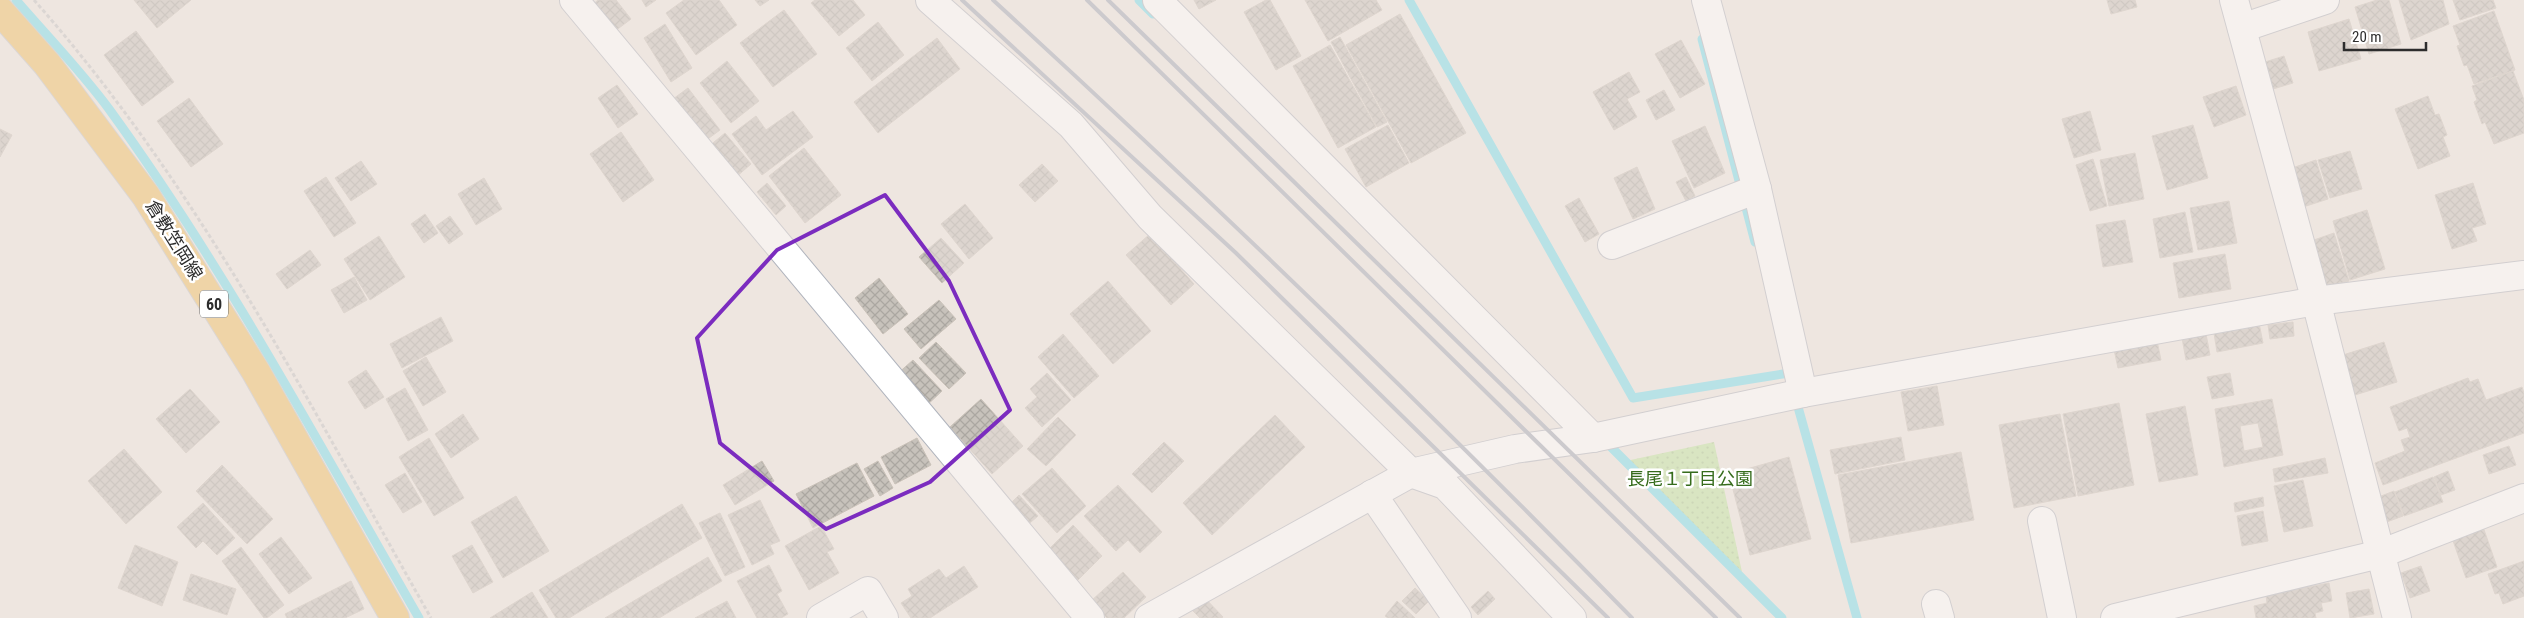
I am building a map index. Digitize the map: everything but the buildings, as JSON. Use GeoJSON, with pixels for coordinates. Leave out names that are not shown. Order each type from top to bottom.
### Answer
{"type":"FeatureCollection","features":[{"type":"Feature","properties":{"kind":"main road","name":"倉敷笠岡線"},"geometry":{"type":"LineString","coordinates":[[0,11],[47,64],[146,196],[256,372],[396,618]]}},
{"type":"Feature","properties":{"kind":"street"},"geometry":{"type":"LineString","coordinates":[[574,0],[1090,618]]}},
{"type":"Feature","properties":{"kind":"street"},"geometry":{"type":"LineString","coordinates":[[930,0],[1071,124],[1150,218],[1411,473],[1445,485],[1572,618]]}},
{"type":"Feature","properties":{"kind":"street"},"geometry":{"type":"LineString","coordinates":[[1157,0],[1593,438]]}},
{"type":"Feature","properties":{"kind":"street"},"geometry":{"type":"LineString","coordinates":[[1706,0],[1747,193],[1803,393]]}},
{"type":"Feature","properties":{"kind":"street"},"geometry":{"type":"LineString","coordinates":[[2234,0],[2316,302],[2397,618]]}},
{"type":"Feature","properties":{"kind":"street"},"geometry":{"type":"LineString","coordinates":[[2242,28],[2325,0]]}},
{"type":"Feature","properties":{"kind":"street"},"geometry":{"type":"LineString","coordinates":[[1612,245],[1747,193]]}},
{"type":"Feature","properties":{"kind":"street"},"geometry":{"type":"LineString","coordinates":[[1149,618],[1411,473],[1515,449],[1593,438],[1803,393],[2316,302],[2524,275]]}},
{"type":"Feature","properties":{"kind":"street"},"geometry":{"type":"LineString","coordinates":[[1372,494],[1457,618]]}},
{"type":"Feature","properties":{"kind":"street"},"geometry":{"type":"LineString","coordinates":[[2115,618],[2380,554],[2524,498]]}},
{"type":"Feature","properties":{"kind":"street"},"geometry":{"type":"LineString","coordinates":[[2042,522],[2062,618]]}},
{"type":"Feature","properties":{"kind":"street"},"geometry":{"type":"LineString","coordinates":[[821,618],[868,591],[884,618]]}},
{"type":"Feature","properties":{"kind":"highlighted area"},"geometry":{"type":"Polygon","coordinates":[[[885,195],[949,281],[1010,410],[930,482],[826,529],[720,443],[697,338],[777,250],[885,195]]]}},
{"type":"Feature","properties":{"kind":"green space","name":"長尾１丁目公園"},"geometry":{"type":"Polygon","coordinates":[[[1714,442],[1742,572],[1626,461],[1714,442]]]}},
{"type":"Feature","properties":{"kind":"waterway"},"geometry":{"type":"LineString","coordinates":[[16,0],[109,109],[193,232],[271,359],[419,618]]}},
{"type":"Feature","properties":{"kind":"waterway"},"geometry":{"type":"LineString","coordinates":[[1139,0],[1153,14]]}},
{"type":"Feature","properties":{"kind":"waterway"},"geometry":{"type":"LineString","coordinates":[[1409,0],[1633,398],[1789,373],[1788,368]]}},
{"type":"Feature","properties":{"kind":"waterway"},"geometry":{"type":"LineString","coordinates":[[1702,39],[1755,242]]}},
{"type":"Feature","properties":{"kind":"waterway"},"geometry":{"type":"LineString","coordinates":[[1798,407],[1857,618]]}},
{"type":"Feature","properties":{"kind":"waterway"},"geometry":{"type":"LineString","coordinates":[[1609,445],[1782,618]]}},
{"type":"Feature","properties":{"kind":"railway"},"geometry":{"type":"LineString","coordinates":[[962,0],[1236,253],[1608,618]]}},
{"type":"Feature","properties":{"kind":"railway"},"geometry":{"type":"LineString","coordinates":[[993,0],[1317,304],[1632,618]]}},
{"type":"Feature","properties":{"kind":"railway"},"geometry":{"type":"LineString","coordinates":[[1087,0],[1716,618]]}},
{"type":"Feature","properties":{"kind":"railway"},"geometry":{"type":"LineString","coordinates":[[1108,0],[1740,618]]}}]}
